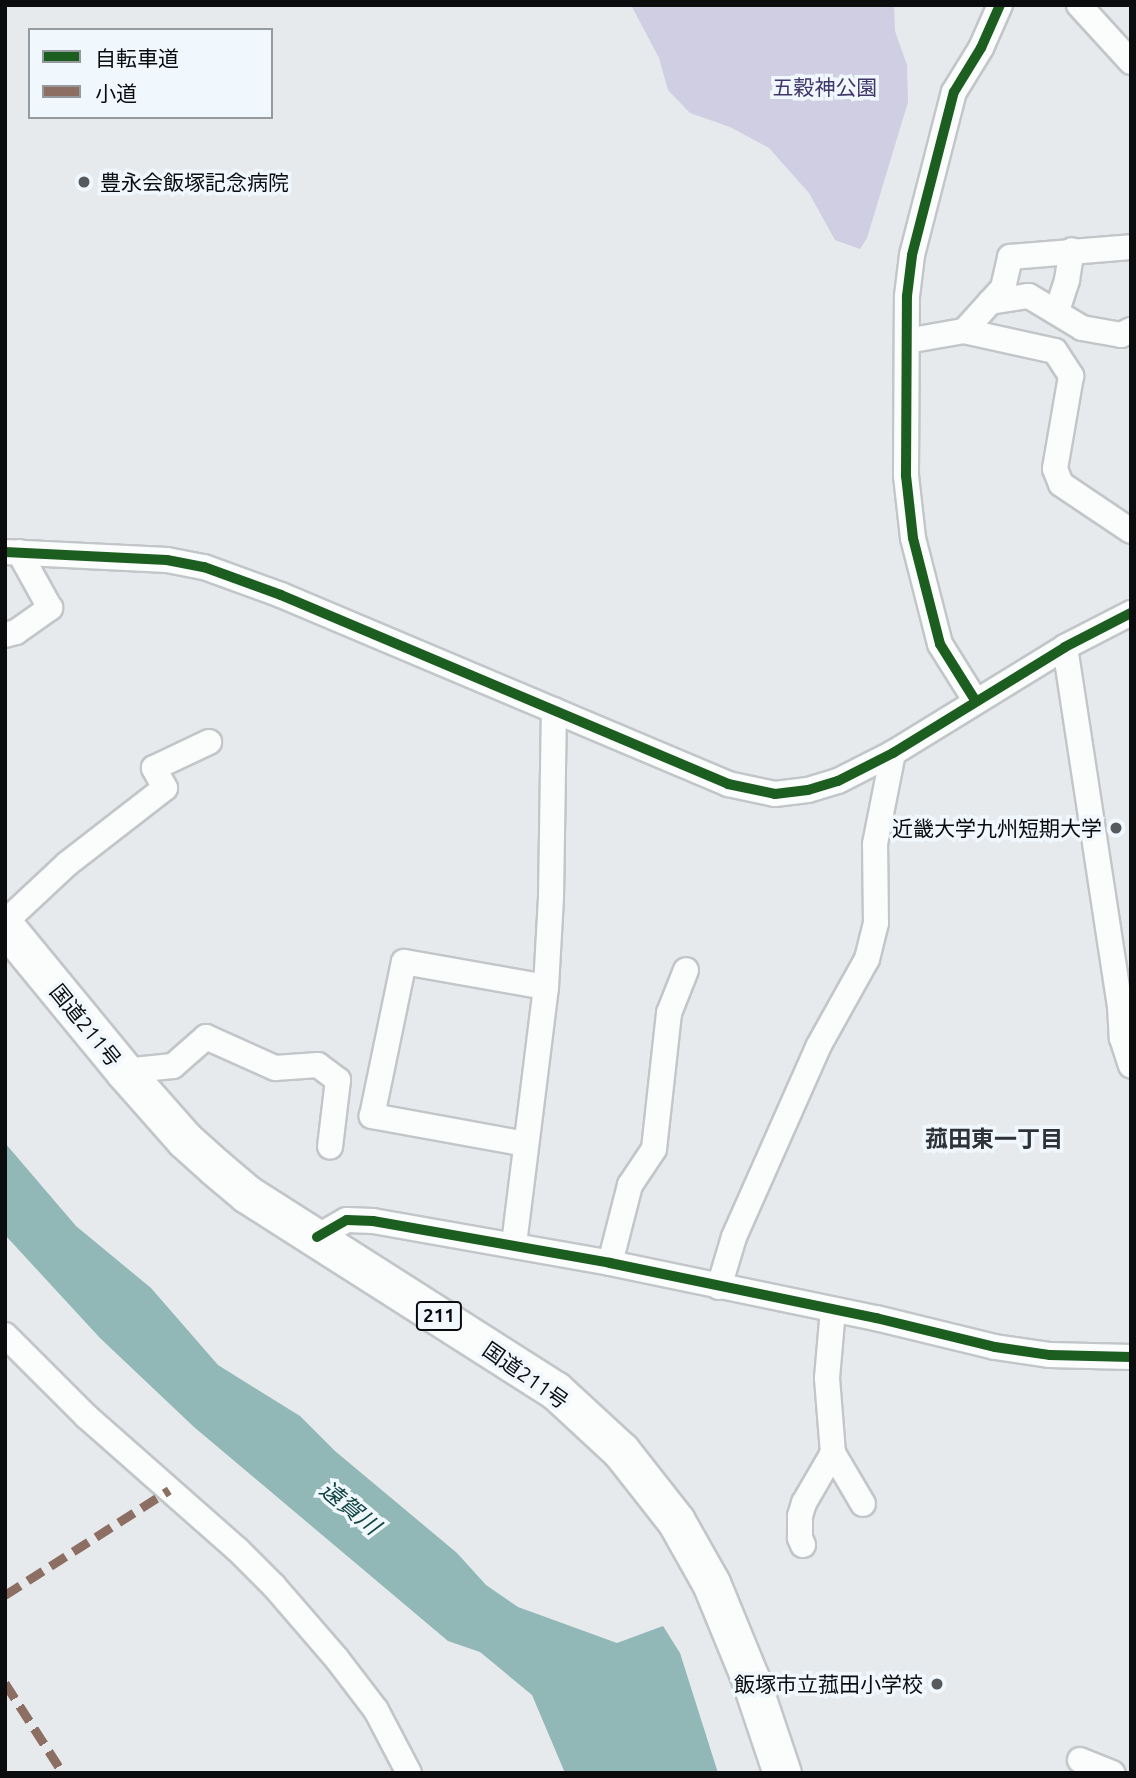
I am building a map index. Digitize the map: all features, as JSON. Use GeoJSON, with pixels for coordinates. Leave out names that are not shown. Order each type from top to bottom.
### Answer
{"type":"FeatureCollection","features":[{"type":"Feature","properties":{"kind":"highway","name":"国道211号"},"geometry":{"type":"LineString","coordinates":[[5,924],[124,1071],[185,1140],[215,1167],[247,1194],[555,1390],[621,1451],[676,1521],[711,1583],[750,1678],[782,1773]]}},
{"type":"Feature","properties":{"kind":"street"},"geometry":{"type":"LineString","coordinates":[[975,700],[940,645],[913,538],[906,476],[907,296],[912,254],[954,92],[981,48],[1000,5]]}},
{"type":"Feature","properties":{"kind":"street"},"geometry":{"type":"LineString","coordinates":[[1079,5],[1131,62]]}},
{"type":"Feature","properties":{"kind":"street"},"geometry":{"type":"LineString","coordinates":[[964,331],[1003,288],[1010,257],[1131,247]]}},
{"type":"Feature","properties":{"kind":"street"},"geometry":{"type":"LineString","coordinates":[[1057,311],[1067,281],[1072,250]]}},
{"type":"Feature","properties":{"kind":"street"},"geometry":{"type":"LineString","coordinates":[[990,302],[1029,296],[1082,328],[1121,335],[1131,331]]}},
{"type":"Feature","properties":{"kind":"street"},"geometry":{"type":"LineString","coordinates":[[907,341],[964,331],[1004,337],[1055,351],[1065,361],[1071,376],[1055,469],[1061,484],[1131,531]]}},
{"type":"Feature","properties":{"kind":"street"},"geometry":{"type":"LineString","coordinates":[[5,635],[16,632],[50,608],[12,552]]}},
{"type":"Feature","properties":{"kind":"street"},"geometry":{"type":"LineString","coordinates":[[12,552],[167,560],[204,567],[281,594],[728,784],[775,794],[808,790],[838,781],[893,753],[1065,647],[1131,613]]}},
{"type":"Feature","properties":{"kind":"street"},"geometry":{"type":"LineString","coordinates":[[1065,647],[1120,1005],[1122,1038],[1131,1066]]}},
{"type":"Feature","properties":{"kind":"street"},"geometry":{"type":"LineString","coordinates":[[514,1244],[546,988],[551,897],[554,710]]}},
{"type":"Feature","properties":{"kind":"street"},"geometry":{"type":"LineString","coordinates":[[5,924],[67,863],[165,788],[154,768],[209,742]]}},
{"type":"Feature","properties":{"kind":"street"},"geometry":{"type":"LineString","coordinates":[[719,1287],[734,1237],[818,1047],[867,959],[876,923],[875,844],[893,753]]}},
{"type":"Feature","properties":{"kind":"street"},"geometry":{"type":"LineString","coordinates":[[526,1144],[372,1116],[404,962],[546,988]]}},
{"type":"Feature","properties":{"kind":"street"},"geometry":{"type":"LineString","coordinates":[[610,1263],[630,1185],[654,1150],[669,1013],[686,970]]}},
{"type":"Feature","properties":{"kind":"street"},"geometry":{"type":"LineString","coordinates":[[124,1071],[173,1066],[206,1037],[275,1069],[318,1065],[338,1080],[330,1147]]}},
{"type":"Feature","properties":{"kind":"street"},"geometry":{"type":"LineString","coordinates":[[317,1237],[347,1220],[373,1220],[610,1263],[995,1347],[1050,1355],[1131,1357]]}},
{"type":"Feature","properties":{"kind":"street"},"geometry":{"type":"LineString","coordinates":[[833,1310],[827,1378],[833,1453],[863,1504]]}},
{"type":"Feature","properties":{"kind":"street"},"geometry":{"type":"LineString","coordinates":[[5,1335],[86,1416],[237,1549],[274,1586],[337,1658],[376,1710],[409,1773]]}},
{"type":"Feature","properties":{"kind":"street"},"geometry":{"type":"LineString","coordinates":[[803,1545],[800,1516],[804,1503],[833,1453]]}},
{"type":"Feature","properties":{"kind":"street"},"geometry":{"type":"LineString","coordinates":[[1080,1760],[1112,1773]]}},
{"type":"Feature","properties":{"kind":"green space","name":"五穀神公園"},"geometry":{"type":"Polygon","coordinates":[[[631,5],[894,5],[895,31],[907,65],[908,102],[867,238],[860,249],[835,240],[809,193],[769,148],[730,127],[690,113],[668,90],[659,58],[631,5]]]}},
{"type":"Feature","properties":{"kind":"water","name":"遠賀川"},"geometry":{"type":"Polygon","coordinates":[[[5,1143],[76,1226],[151,1288],[218,1365],[300,1416],[335,1451],[457,1553],[486,1585],[518,1607],[617,1643],[663,1626],[680,1653],[718,1773],[565,1773],[532,1695],[480,1652],[448,1641],[194,1427],[100,1338],[5,1235],[5,1143]]]}},
{"type":"Feature","properties":{"kind":"marked path"},"geometry":{"type":"LineString","coordinates":[[5,1595],[169,1490]]}},
{"type":"Feature","properties":{"kind":"marked path"},"geometry":{"type":"LineString","coordinates":[[5,1683],[63,1773]]}},
{"type":"Feature","properties":{"kind":"cycle path"},"geometry":{"type":"LineString","coordinates":[[975,700],[940,644],[913,538],[906,476],[907,296],[912,255],[954,92],[981,48],[1000,5]]}},
{"type":"Feature","properties":{"kind":"cycle path"},"geometry":{"type":"LineString","coordinates":[[5,552],[167,560],[204,567],[281,595],[728,784],[775,794],[808,790],[838,781],[893,753],[1065,647],[1131,613]]}},
{"type":"Feature","properties":{"kind":"cycle path"},"geometry":{"type":"LineString","coordinates":[[317,1237],[347,1220],[373,1221],[610,1263],[876,1318],[995,1347],[1050,1355],[1131,1357]]}},
{"type":"Feature","properties":{"kind":"place","name":"豊永会飯塚記念病院"},"geometry":{"type":"Point","coordinates":[84,182]}},
{"type":"Feature","properties":{"kind":"place","name":"近畿大学九州短期大学"},"geometry":{"type":"Point","coordinates":[1116,828]}},
{"type":"Feature","properties":{"kind":"place","name":"飯塚市立菰田小学校"},"geometry":{"type":"Point","coordinates":[937,1684]}},
{"type":"Feature","properties":{"kind":"district","name":"菰田東一丁目"},"geometry":{"type":"Point","coordinates":[994,1139]}}]}
